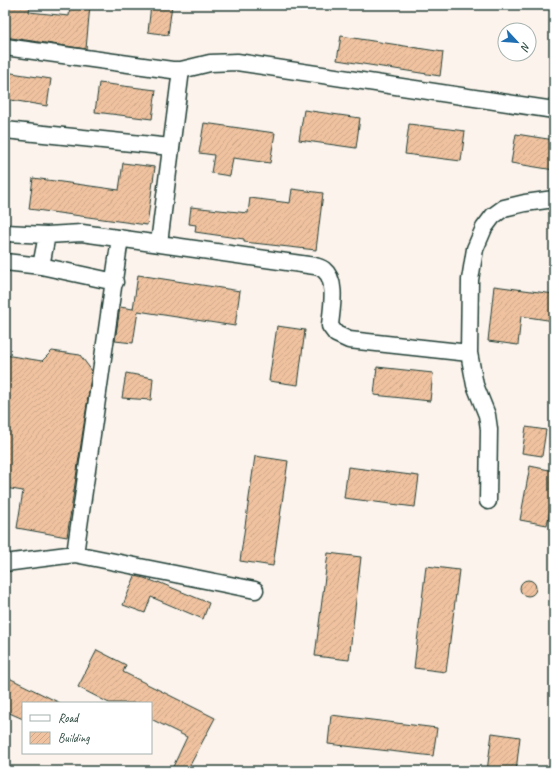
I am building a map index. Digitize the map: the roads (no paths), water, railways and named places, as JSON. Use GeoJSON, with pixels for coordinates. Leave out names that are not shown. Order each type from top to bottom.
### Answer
{"type":"FeatureCollection","features":[{"type":"Feature","properties":{"kind":"street"},"geometry":{"type":"LineString","coordinates":[[5,47],[181,70],[210,63],[237,62],[554,110]]}},
{"type":"Feature","properties":{"kind":"street"},"geometry":{"type":"LineString","coordinates":[[159,243],[181,70]]}},
{"type":"Feature","properties":{"kind":"street"},"geometry":{"type":"LineString","coordinates":[[5,130],[171,147]]}},
{"type":"Feature","properties":{"kind":"street"},"geometry":{"type":"LineString","coordinates":[[488,501],[489,429],[487,415],[475,385],[469,354],[470,280],[475,249],[484,228],[493,216],[504,208],[525,203],[554,199]]}},
{"type":"Feature","properties":{"kind":"street"},"geometry":{"type":"LineString","coordinates":[[5,233],[47,235],[82,233],[316,266],[325,270],[331,279],[333,290],[330,326],[336,334],[349,340],[469,354]]}},
{"type":"Feature","properties":{"kind":"street"},"geometry":{"type":"LineString","coordinates":[[41,266],[47,235]]}},
{"type":"Feature","properties":{"kind":"street"},"geometry":{"type":"LineString","coordinates":[[75,554],[115,282],[120,238]]}},
{"type":"Feature","properties":{"kind":"street"},"geometry":{"type":"LineString","coordinates":[[5,262],[41,266],[115,282]]}},
{"type":"Feature","properties":{"kind":"street"},"geometry":{"type":"LineString","coordinates":[[5,563],[75,554],[255,590]]}}]}
